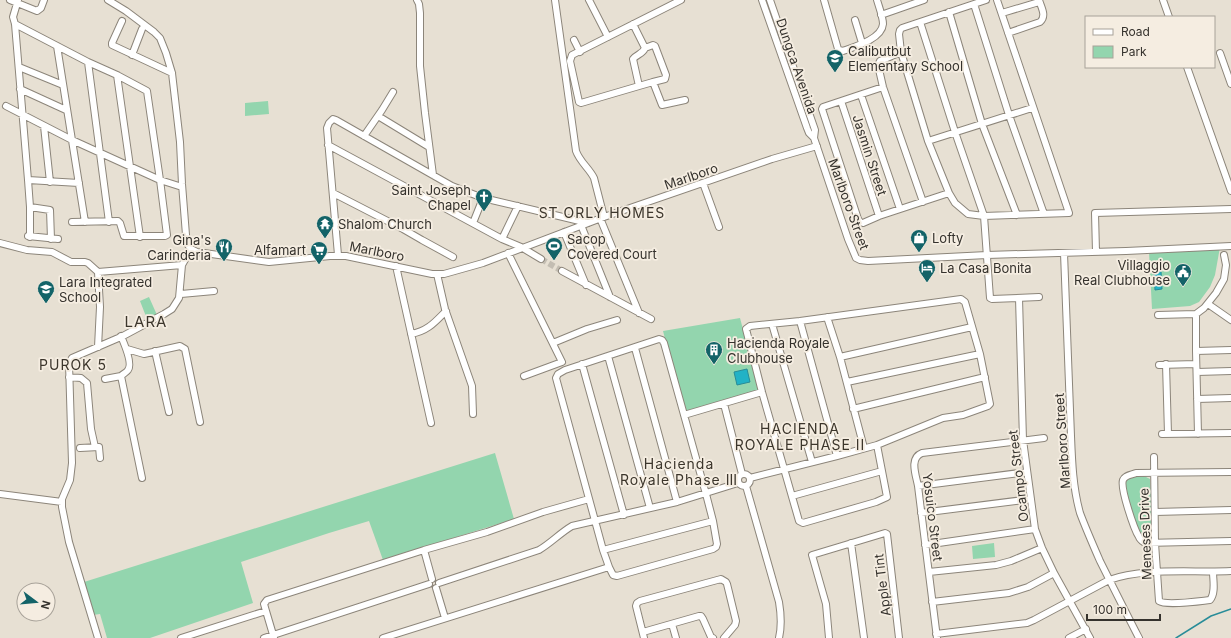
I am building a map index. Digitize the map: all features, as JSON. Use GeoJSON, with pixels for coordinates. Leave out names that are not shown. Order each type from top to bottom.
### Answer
{"type":"FeatureCollection","features":[{"type":"Feature","properties":{"kind":"street"},"geometry":{"type":"LineString","coordinates":[[10,0],[17,1],[37,11],[41,8],[44,0]]}},
{"type":"Feature","properties":{"kind":"street"},"geometry":{"type":"LineString","coordinates":[[98,638],[69,542],[63,514],[62,502],[70,480],[72,463],[69,363],[70,360],[168,312],[178,302],[181,294],[182,265],[191,249],[188,245],[186,236],[180,142],[172,73],[163,46],[157,35],[143,23],[108,0]]}},
{"type":"Feature","properties":{"kind":"street"},"geometry":{"type":"LineString","coordinates":[[417,0],[419,4],[421,22],[421,72],[433,175]]}},
{"type":"Feature","properties":{"kind":"street"},"geometry":{"type":"LineString","coordinates":[[555,0],[576,151],[578,158],[592,172],[602,218],[639,313]]}},
{"type":"Feature","properties":{"kind":"street"},"geometry":{"type":"LineString","coordinates":[[589,0],[608,37]]}},
{"type":"Feature","properties":{"kind":"street"},"geometry":{"type":"LineString","coordinates":[[639,86],[633,58],[634,56],[643,52],[644,48],[653,45],[656,46],[666,75],[665,79],[583,102],[579,102],[570,61],[572,55],[681,0]]}},
{"type":"Feature","properties":{"kind":"street","name":"Dungca Avenida"},"geometry":{"type":"LineString","coordinates":[[762,0],[806,128],[814,138],[817,146]]}},
{"type":"Feature","properties":{"kind":"street","name":"Dungca Avenida"},"geometry":{"type":"LineString","coordinates":[[770,0],[815,130],[814,138]]}},
{"type":"Feature","properties":{"kind":"street"},"geometry":{"type":"LineString","coordinates":[[824,0],[838,49],[843,51],[874,38],[881,30],[883,25],[877,0]]}},
{"type":"Feature","properties":{"kind":"street"},"geometry":{"type":"LineString","coordinates":[[902,0],[904,7]]}},
{"type":"Feature","properties":{"kind":"street"},"geometry":{"type":"LineString","coordinates":[[881,15],[924,0]]}},
{"type":"Feature","properties":{"kind":"street"},"geometry":{"type":"LineString","coordinates":[[986,0],[902,28],[900,30],[901,52],[928,141],[949,193],[955,203],[968,214],[984,216],[1069,213],[1032,108],[997,0]]}},
{"type":"Feature","properties":{"kind":"street"},"geometry":{"type":"LineString","coordinates":[[1163,0],[1169,16]]}},
{"type":"Feature","properties":{"kind":"street"},"geometry":{"type":"LineString","coordinates":[[17,1],[13,17],[19,67],[30,207],[28,236],[58,239]]}},
{"type":"Feature","properties":{"kind":"street"},"geometry":{"type":"LineString","coordinates":[[1002,13],[1039,1],[1044,16],[1043,20],[1040,22],[1008,33]]}},
{"type":"Feature","properties":{"kind":"street"},"geometry":{"type":"LineString","coordinates":[[974,4],[1009,115],[1044,214]]}},
{"type":"Feature","properties":{"kind":"street"},"geometry":{"type":"LineString","coordinates":[[949,12],[982,124],[1017,215]]}},
{"type":"Feature","properties":{"kind":"street"},"geometry":{"type":"LineString","coordinates":[[855,20],[862,44]]}},
{"type":"Feature","properties":{"kind":"street"},"geometry":{"type":"LineString","coordinates":[[122,21],[112,45],[172,73]]}},
{"type":"Feature","properties":{"kind":"street"},"geometry":{"type":"LineString","coordinates":[[920,22],[954,132],[984,216],[991,299],[1039,297]]}},
{"type":"Feature","properties":{"kind":"street"},"geometry":{"type":"LineString","coordinates":[[15,24],[146,90],[167,233],[165,236],[124,236],[120,222],[118,221],[72,222]]}},
{"type":"Feature","properties":{"kind":"street"},"geometry":{"type":"LineString","coordinates":[[633,24],[644,48]]}},
{"type":"Feature","properties":{"kind":"street"},"geometry":{"type":"LineString","coordinates":[[132,55],[142,29]]}},
{"type":"Feature","properties":{"kind":"street"},"geometry":{"type":"LineString","coordinates":[[574,40],[580,52]]}},
{"type":"Feature","properties":{"kind":"street"},"geometry":{"type":"LineString","coordinates":[[57,46],[84,222]]}},
{"type":"Feature","properties":{"kind":"street"},"geometry":{"type":"LineString","coordinates":[[901,52],[878,62],[878,65],[883,87],[923,202]]}},
{"type":"Feature","properties":{"kind":"street"},"geometry":{"type":"LineString","coordinates":[[1220,53],[1231,84]]}},
{"type":"Feature","properties":{"kind":"street"},"geometry":{"type":"LineString","coordinates":[[88,62],[109,222]]}},
{"type":"Feature","properties":{"kind":"street"},"geometry":{"type":"LineString","coordinates":[[19,67],[63,85]]}},
{"type":"Feature","properties":{"kind":"street"},"geometry":{"type":"LineString","coordinates":[[1187,68],[1231,191]]}},
{"type":"Feature","properties":{"kind":"street"},"geometry":{"type":"LineString","coordinates":[[117,75],[140,237]]}},
{"type":"Feature","properties":{"kind":"street"},"geometry":{"type":"LineString","coordinates":[[653,82],[661,105],[685,100]]}},
{"type":"Feature","properties":{"kind":"street"},"geometry":{"type":"LineString","coordinates":[[883,87],[823,107],[822,110],[858,219],[863,223],[879,216],[949,193]]}},
{"type":"Feature","properties":{"kind":"street"},"geometry":{"type":"LineString","coordinates":[[20,89],[66,110]]}},
{"type":"Feature","properties":{"kind":"street"},"geometry":{"type":"LineString","coordinates":[[364,136],[393,92]]}},
{"type":"Feature","properties":{"kind":"street"},"geometry":{"type":"LineString","coordinates":[[861,95],[900,209]]}},
{"type":"Feature","properties":{"kind":"street","name":"Jasmin Street"},"geometry":{"type":"LineString","coordinates":[[840,101],[879,216]]}},
{"type":"Feature","properties":{"kind":"street"},"geometry":{"type":"LineString","coordinates":[[6,106],[72,140],[160,180],[182,187]]}},
{"type":"Feature","properties":{"kind":"street"},"geometry":{"type":"LineString","coordinates":[[928,141],[1032,108]]}},
{"type":"Feature","properties":{"kind":"street"},"geometry":{"type":"LineString","coordinates":[[378,116],[429,147]]}},
{"type":"Feature","properties":{"kind":"street"},"geometry":{"type":"LineString","coordinates":[[338,255],[327,128],[331,120],[336,120],[452,186],[484,198],[588,223]]}},
{"type":"Feature","properties":{"kind":"street"},"geometry":{"type":"LineString","coordinates":[[44,126],[50,182]]}},
{"type":"Feature","properties":{"kind":"street"},"geometry":{"type":"LineString","coordinates":[[328,145],[541,259]]}},
{"type":"Feature","properties":{"kind":"street","name":"Marlboro"},"geometry":{"type":"LineString","coordinates":[[191,249],[203,253],[270,262],[338,255],[437,274],[444,274],[483,262],[602,218],[772,159],[817,146]]}},
{"type":"Feature","properties":{"kind":"street","name":"Marlboro Street"},"geometry":{"type":"LineString","coordinates":[[817,146],[848,239],[856,258],[868,261],[987,255]]}},
{"type":"Feature","properties":{"kind":"street"},"geometry":{"type":"LineString","coordinates":[[28,180],[79,184]]}},
{"type":"Feature","properties":{"kind":"street"},"geometry":{"type":"LineString","coordinates":[[703,183],[719,227]]}},
{"type":"Feature","properties":{"kind":"street"},"geometry":{"type":"LineString","coordinates":[[333,193],[453,256]]}},
{"type":"Feature","properties":{"kind":"street"},"geometry":{"type":"LineString","coordinates":[[473,223],[484,198]]}},
{"type":"Feature","properties":{"kind":"street"},"geometry":{"type":"LineString","coordinates":[[502,239],[518,206]]}},
{"type":"Feature","properties":{"kind":"street"},"geometry":{"type":"LineString","coordinates":[[30,207],[50,210],[51,239]]}},
{"type":"Feature","properties":{"kind":"street"},"geometry":{"type":"LineString","coordinates":[[1096,252],[1095,213],[1231,208]]}},
{"type":"Feature","properties":{"kind":"street"},"geometry":{"type":"LineString","coordinates":[[581,226],[610,297]]}},
{"type":"Feature","properties":{"kind":"street"},"geometry":{"type":"LineString","coordinates":[[564,232],[586,285]]}},
{"type":"Feature","properties":{"kind":"street"},"geometry":{"type":"LineString","coordinates":[[0,243],[27,250],[52,252],[71,262],[88,263],[98,272],[100,307],[98,347]]}},
{"type":"Feature","properties":{"kind":"street"},"geometry":{"type":"LineString","coordinates":[[987,255],[1231,246]]}},
{"type":"Feature","properties":{"kind":"street"},"geometry":{"type":"LineString","coordinates":[[508,252],[562,362],[524,376]]}},
{"type":"Feature","properties":{"kind":"street","name":"Marlboro Street"},"geometry":{"type":"LineString","coordinates":[[1064,253],[1071,436],[1074,480],[1080,512],[1109,580],[1139,638]]}},
{"type":"Feature","properties":{"kind":"street"},"geometry":{"type":"LineString","coordinates":[[1158,316],[1196,314],[1208,304],[1228,275],[1228,265],[1224,255]]}},
{"type":"Feature","properties":{"kind":"street"},"geometry":{"type":"LineString","coordinates":[[98,272],[182,265]]}},
{"type":"Feature","properties":{"kind":"street"},"geometry":{"type":"LineString","coordinates":[[396,266],[431,423]]}},
{"type":"Feature","properties":{"kind":"street"},"geometry":{"type":"LineString","coordinates":[[562,272],[651,319]]}},
{"type":"Feature","properties":{"kind":"street"},"geometry":{"type":"LineString","coordinates":[[437,274],[446,311],[472,386],[473,414]]}},
{"type":"Feature","properties":{"kind":"street"},"geometry":{"type":"LineString","coordinates":[[181,294],[214,291]]}},
{"type":"Feature","properties":{"kind":"street","name":"Ocampo Street"},"geometry":{"type":"LineString","coordinates":[[1019,298],[1024,440],[1035,529],[1054,573],[1090,638]]}},
{"type":"Feature","properties":{"kind":"street"},"geometry":{"type":"LineString","coordinates":[[750,478],[784,470],[864,448],[943,418],[963,415],[988,406],[990,404],[980,354],[965,302],[961,299],[800,321],[750,326],[746,329],[762,392],[784,470],[799,521],[803,523],[876,502],[887,497],[877,444]]}},
{"type":"Feature","properties":{"kind":"street"},"geometry":{"type":"LineString","coordinates":[[1208,304],[1231,320]]}},
{"type":"Feature","properties":{"kind":"street"},"geometry":{"type":"LineString","coordinates":[[412,334],[428,329],[446,311]]}},
{"type":"Feature","properties":{"kind":"street"},"geometry":{"type":"LineString","coordinates":[[1196,314],[1198,434]]}},
{"type":"Feature","properties":{"kind":"street"},"geometry":{"type":"LineString","coordinates":[[828,317],[864,448]]}},
{"type":"Feature","properties":{"kind":"street"},"geometry":{"type":"LineString","coordinates":[[553,343],[587,329],[617,320]]}},
{"type":"Feature","properties":{"kind":"street"},"geometry":{"type":"LineString","coordinates":[[800,321],[837,456]]}},
{"type":"Feature","properties":{"kind":"street"},"geometry":{"type":"LineString","coordinates":[[772,324],[812,462]]}},
{"type":"Feature","properties":{"kind":"street"},"geometry":{"type":"LineString","coordinates":[[840,357],[972,327]]}},
{"type":"Feature","properties":{"kind":"street"},"geometry":{"type":"LineString","coordinates":[[105,379],[120,376],[129,368],[127,349],[121,336]]}},
{"type":"Feature","properties":{"kind":"street"},"geometry":{"type":"LineString","coordinates":[[659,339],[662,340],[713,521],[717,544],[713,549],[621,575],[613,575],[603,550],[556,378],[558,374],[582,364],[608,356],[659,339]]}},
{"type":"Feature","properties":{"kind":"street"},"geometry":{"type":"LineString","coordinates":[[127,349],[144,354],[180,346],[185,349],[200,422]]}},
{"type":"Feature","properties":{"kind":"street"},"geometry":{"type":"LineString","coordinates":[[635,348],[677,502]]}},
{"type":"Feature","properties":{"kind":"street"},"geometry":{"type":"LineString","coordinates":[[1196,352],[1231,350]]}},
{"type":"Feature","properties":{"kind":"street"},"geometry":{"type":"LineString","coordinates":[[155,351],[169,412]]}},
{"type":"Feature","properties":{"kind":"street"},"geometry":{"type":"LineString","coordinates":[[847,382],[980,354]]}},
{"type":"Feature","properties":{"kind":"street"},"geometry":{"type":"LineString","coordinates":[[608,356],[650,508]]}},
{"type":"Feature","properties":{"kind":"street"},"geometry":{"type":"LineString","coordinates":[[582,364],[624,515]]}},
{"type":"Feature","properties":{"kind":"street"},"geometry":{"type":"LineString","coordinates":[[1166,364],[1165,434],[1231,433]]}},
{"type":"Feature","properties":{"kind":"street"},"geometry":{"type":"LineString","coordinates":[[1158,365],[1196,364]]}},
{"type":"Feature","properties":{"kind":"street"},"geometry":{"type":"LineString","coordinates":[[1197,372],[1231,371]]}},
{"type":"Feature","properties":{"kind":"street"},"geometry":{"type":"LineString","coordinates":[[120,376],[142,478]]}},
{"type":"Feature","properties":{"kind":"street"},"geometry":{"type":"LineString","coordinates":[[69,377],[82,378],[87,383],[91,429],[95,447]]}},
{"type":"Feature","properties":{"kind":"street"},"geometry":{"type":"LineString","coordinates":[[854,409],[985,377]]}},
{"type":"Feature","properties":{"kind":"street"},"geometry":{"type":"LineString","coordinates":[[684,415],[762,392]]}},
{"type":"Feature","properties":{"kind":"street"},"geometry":{"type":"LineString","coordinates":[[1198,399],[1231,398]]}},
{"type":"Feature","properties":{"kind":"street"},"geometry":{"type":"LineString","coordinates":[[724,404],[742,474]]}},
{"type":"Feature","properties":{"kind":"street","name":"Yosuico Street"},"geometry":{"type":"LineString","coordinates":[[936,636],[914,462],[916,457],[922,453],[1044,438]]}},
{"type":"Feature","properties":{"kind":"street"},"geometry":{"type":"LineString","coordinates":[[80,448],[99,447],[100,458]]}},
{"type":"Feature","properties":{"kind":"street","name":"Meneses Drive"},"geometry":{"type":"LineString","coordinates":[[1154,457],[1155,543],[1158,599],[1161,603],[1210,600],[1213,597],[1213,572]]}},
{"type":"Feature","properties":{"kind":"street"},"geometry":{"type":"LineString","coordinates":[[792,496],[882,471]]}},
{"type":"Feature","properties":{"kind":"street"},"geometry":{"type":"LineString","coordinates":[[918,486],[1027,472]]}},
{"type":"Feature","properties":{"kind":"street"},"geometry":{"type":"LineString","coordinates":[[1231,472],[1136,473],[1127,476],[1122,482],[1122,490],[1134,527],[1138,536],[1145,543],[1231,541]]}},
{"type":"Feature","properties":{"kind":"street"},"geometry":{"type":"LineString","coordinates":[[742,474],[748,475],[750,478]]}},
{"type":"Feature","properties":{"kind":"street"},"geometry":{"type":"LineString","coordinates":[[738,483],[738,478],[742,474]]}},
{"type":"Feature","properties":{"kind":"street"},"geometry":{"type":"LineString","coordinates":[[746,486],[750,483],[750,478]]}},
{"type":"Feature","properties":{"kind":"street"},"geometry":{"type":"LineString","coordinates":[[437,586],[539,550],[572,526],[677,502],[738,483]]}},
{"type":"Feature","properties":{"kind":"street"},"geometry":{"type":"LineString","coordinates":[[738,483],[743,487],[746,486]]}},
{"type":"Feature","properties":{"kind":"street"},"geometry":{"type":"LineString","coordinates":[[746,486],[779,602],[781,619],[779,638]]}},
{"type":"Feature","properties":{"kind":"street"},"geometry":{"type":"LineString","coordinates":[[0,494],[62,502]]}},
{"type":"Feature","properties":{"kind":"street"},"geometry":{"type":"LineString","coordinates":[[274,636],[264,604],[267,600],[424,550],[487,532],[543,512],[589,499]]}},
{"type":"Feature","properties":{"kind":"street"},"geometry":{"type":"LineString","coordinates":[[921,513],[1031,499]]}},
{"type":"Feature","properties":{"kind":"street"},"geometry":{"type":"LineString","coordinates":[[1155,512],[1231,510]]}},
{"type":"Feature","properties":{"kind":"street"},"geometry":{"type":"LineString","coordinates":[[603,550],[713,521]]}},
{"type":"Feature","properties":{"kind":"street"},"geometry":{"type":"LineString","coordinates":[[925,545],[1035,529]]}},
{"type":"Feature","properties":{"kind":"street","name":"Apple Tint"},"geometry":{"type":"LineString","coordinates":[[851,543],[885,533],[887,534],[899,638]]}},
{"type":"Feature","properties":{"kind":"street"},"geometry":{"type":"LineString","coordinates":[[829,638],[826,604],[812,556],[813,554],[851,543],[864,638]]}},
{"type":"Feature","properties":{"kind":"street"},"geometry":{"type":"LineString","coordinates":[[929,572],[996,565],[1010,562],[1042,548]]}},
{"type":"Feature","properties":{"kind":"street"},"geometry":{"type":"LineString","coordinates":[[424,550],[431,582]]}},
{"type":"Feature","properties":{"kind":"street"},"geometry":{"type":"LineString","coordinates":[[382,638],[609,567]]}},
{"type":"Feature","properties":{"kind":"street"},"geometry":{"type":"LineString","coordinates":[[936,636],[1027,623],[1109,580],[1126,575],[1156,572],[1231,572]]}},
{"type":"Feature","properties":{"kind":"street"},"geometry":{"type":"LineString","coordinates":[[932,602],[1009,593],[1028,587],[1054,573]]}},
{"type":"Feature","properties":{"kind":"street"},"geometry":{"type":"LineString","coordinates":[[713,638],[701,616],[672,624],[643,635],[636,606],[637,603],[721,579],[727,584],[736,621],[735,625],[724,638]]}},
{"type":"Feature","properties":{"kind":"street"},"geometry":{"type":"LineString","coordinates":[[264,638],[274,636],[437,580],[437,586],[445,618]]}},
{"type":"Feature","properties":{"kind":"street"},"geometry":{"type":"LineString","coordinates":[[181,638],[266,611]]}},
{"type":"Feature","properties":{"kind":"street"},"geometry":{"type":"LineString","coordinates":[[672,624],[676,638]]}},
{"type":"Feature","properties":{"kind":"street"},"geometry":{"type":"LineString","coordinates":[[1069,638],[1086,629]]}},
{"type":"Feature","properties":{"kind":"green space"},"geometry":{"type":"Polygon","coordinates":[[[268,101],[269,114],[245,116],[245,103],[268,101]]]}},
{"type":"Feature","properties":{"kind":"green space"},"geometry":{"type":"Polygon","coordinates":[[[1220,247],[1215,275],[1210,287],[1199,302],[1190,306],[1152,309],[1149,252],[1220,247]]]}},
{"type":"Feature","properties":{"kind":"green space"},"geometry":{"type":"Polygon","coordinates":[[[149,297],[157,315],[147,319],[140,301],[149,297]]]}},
{"type":"Feature","properties":{"kind":"green space"},"geometry":{"type":"Polygon","coordinates":[[[740,318],[760,394],[685,415],[663,331],[740,318]]]}},
{"type":"Feature","properties":{"kind":"green space"},"geometry":{"type":"Polygon","coordinates":[[[495,453],[514,519],[383,560],[369,521],[329,533],[241,562],[253,603],[150,638],[107,638],[100,614],[93,615],[84,582],[495,453]]]}},
{"type":"Feature","properties":{"kind":"green space"},"geometry":{"type":"Polygon","coordinates":[[[1144,476],[1150,479],[1153,541],[1145,540],[1137,528],[1131,514],[1124,484],[1129,478],[1144,476]]]}},
{"type":"Feature","properties":{"kind":"green space"},"geometry":{"type":"Polygon","coordinates":[[[994,543],[995,557],[973,559],[972,546],[994,543]]]}},
{"type":"Feature","properties":{"kind":"water"},"geometry":{"type":"Polygon","coordinates":[[[1154,271],[1161,271],[1162,289],[1155,290],[1154,271]]]}},
{"type":"Feature","properties":{"kind":"water"},"geometry":{"type":"Polygon","coordinates":[[[747,369],[750,382],[737,385],[734,372],[747,369]]]}},
{"type":"Feature","properties":{"kind":"waterway"},"geometry":{"type":"LineString","coordinates":[[1176,638],[1211,616],[1231,609]]}},
{"type":"Feature","properties":{"kind":"tunnel"},"geometry":{"type":"LineString","coordinates":[[541,259],[562,271]]}},
{"type":"Feature","properties":{"kind":"place","name":"Calibutbut Elementary School"},"geometry":{"type":"Point","coordinates":[835,73]}},
{"type":"Feature","properties":{"kind":"place","name":"Saint Joseph Chapel"},"geometry":{"type":"Point","coordinates":[484,212]}},
{"type":"Feature","properties":{"kind":"place","name":"Shalom Church"},"geometry":{"type":"Point","coordinates":[325,239]}},
{"type":"Feature","properties":{"kind":"place","name":"Lofty"},"geometry":{"type":"Point","coordinates":[919,253]}},
{"type":"Feature","properties":{"kind":"place","name":"Sacop Covered Court"},"geometry":{"type":"Point","coordinates":[554,261]}},
{"type":"Feature","properties":{"kind":"place","name":"Gina's Carinderia"},"geometry":{"type":"Point","coordinates":[224,262]}},
{"type":"Feature","properties":{"kind":"place","name":"Alfamart"},"geometry":{"type":"Point","coordinates":[319,265]}},
{"type":"Feature","properties":{"kind":"place","name":"La Casa Bonita"},"geometry":{"type":"Point","coordinates":[927,283]}},
{"type":"Feature","properties":{"kind":"place","name":"Villaggio Real Clubhouse"},"geometry":{"type":"Point","coordinates":[1183,287]}},
{"type":"Feature","properties":{"kind":"place","name":"Lara Integrated School"},"geometry":{"type":"Point","coordinates":[46,304]}},
{"type":"Feature","properties":{"kind":"place","name":"Hacienda Royale Clubhouse"},"geometry":{"type":"Point","coordinates":[714,365]}},
{"type":"Feature","properties":{"kind":"district","name":"ST ORLY HOMES"},"geometry":{"type":"Point","coordinates":[602,212]}},
{"type":"Feature","properties":{"kind":"district","name":"LARA"},"geometry":{"type":"Point","coordinates":[146,321]}},
{"type":"Feature","properties":{"kind":"district","name":"PUROK 5"},"geometry":{"type":"Point","coordinates":[73,364]}},
{"type":"Feature","properties":{"kind":"district","name":"HACIENDA ROYALE PHASE II"},"geometry":{"type":"Point","coordinates":[800,436]}},
{"type":"Feature","properties":{"kind":"district","name":"Hacienda Royale Phase Ⅲ"},"geometry":{"type":"Point","coordinates":[679,472]}}]}
